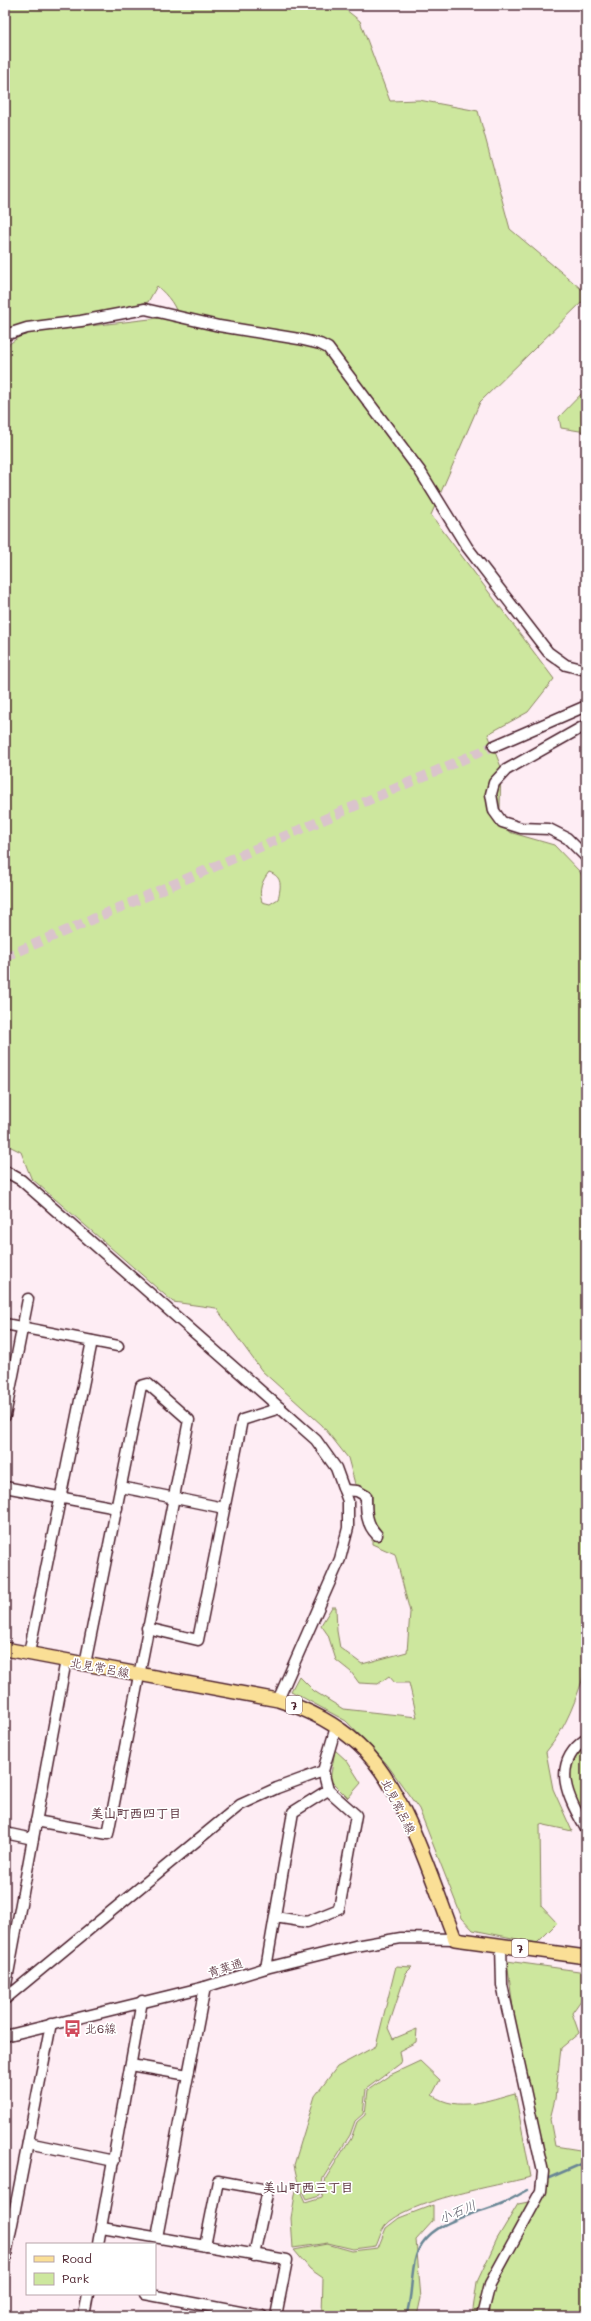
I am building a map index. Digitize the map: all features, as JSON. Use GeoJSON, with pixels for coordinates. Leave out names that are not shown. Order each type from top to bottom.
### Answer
{"type":"FeatureCollection","features":[{"type":"Feature","properties":{"kind":"main road","name":"北見常呂線"},"geometry":{"type":"LineString","coordinates":[[5,1649],[278,1700],[313,1713],[336,1727],[358,1744],[373,1760],[395,1793],[411,1826],[455,1939]]}},
{"type":"Feature","properties":{"kind":"main road","name":"7"},"geometry":{"type":"LineString","coordinates":[[455,1939],[586,1957]]}},
{"type":"Feature","properties":{"kind":"street"},"geometry":{"type":"LineString","coordinates":[[5,335],[27,328],[81,321],[145,309],[219,326],[299,339],[320,344],[328,348],[420,471],[467,547],[548,652],[566,665],[586,670]]}},
{"type":"Feature","properties":{"kind":"street"},"geometry":{"type":"LineString","coordinates":[[494,746],[586,706]]}},
{"type":"Feature","properties":{"kind":"street"},"geometry":{"type":"LineString","coordinates":[[586,725],[506,770],[494,783],[491,794],[494,811],[502,822],[521,828],[549,829],[567,838],[586,857]]}},
{"type":"Feature","properties":{"kind":"street"},"geometry":{"type":"LineString","coordinates":[[5,1171],[21,1180],[316,1440],[336,1468],[348,1501],[348,1528],[340,1559],[278,1700]]}},
{"type":"Feature","properties":{"kind":"street"},"geometry":{"type":"LineString","coordinates":[[5,1416],[28,1299]]}},
{"type":"Feature","properties":{"kind":"street"},"geometry":{"type":"LineString","coordinates":[[5,1324],[118,1346]]}},
{"type":"Feature","properties":{"kind":"street"},"geometry":{"type":"LineString","coordinates":[[29,1654],[92,1341]]}},
{"type":"Feature","properties":{"kind":"street"},"geometry":{"type":"LineString","coordinates":[[36,1821],[108,1834],[147,1628],[189,1420],[148,1384],[141,1386],[85,1664]]}},
{"type":"Feature","properties":{"kind":"street"},"geometry":{"type":"LineString","coordinates":[[147,1628],[198,1640],[242,1420],[280,1408]]}},
{"type":"Feature","properties":{"kind":"street"},"geometry":{"type":"LineString","coordinates":[[5,1487],[117,1508]]}},
{"type":"Feature","properties":{"kind":"street"},"geometry":{"type":"LineString","coordinates":[[121,1487],[224,1508]]}},
{"type":"Feature","properties":{"kind":"street"},"geometry":{"type":"LineString","coordinates":[[344,1490],[357,1491],[366,1496],[366,1516],[370,1528],[377,1535]]}},
{"type":"Feature","properties":{"kind":"street"},"geometry":{"type":"LineString","coordinates":[[5,1995],[66,1660]]}},
{"type":"Feature","properties":{"kind":"street"},"geometry":{"type":"LineString","coordinates":[[275,1917],[307,1922],[339,1910],[356,1815],[328,1790],[323,1771],[336,1727]]}},
{"type":"Feature","properties":{"kind":"street"},"geometry":{"type":"LineString","coordinates":[[586,1740],[579,1745],[571,1755],[566,1765],[566,1774],[567,1794],[586,1829]]}},
{"type":"Feature","properties":{"kind":"street"},"geometry":{"type":"LineString","coordinates":[[5,1995],[240,1805],[277,1788],[323,1771]]}},
{"type":"Feature","properties":{"kind":"street"},"geometry":{"type":"LineString","coordinates":[[266,1968],[293,1812],[328,1790]]}},
{"type":"Feature","properties":{"kind":"street"},"geometry":{"type":"LineString","coordinates":[[5,1833],[33,1839]]}},
{"type":"Feature","properties":{"kind":"street","name":"青葉通"},"geometry":{"type":"LineString","coordinates":[[5,2036],[142,2001],[205,1987],[266,1968],[355,1946],[401,1938],[455,1939]]}},
{"type":"Feature","properties":{"kind":"street"},"geometry":{"type":"LineString","coordinates":[[482,2316],[490,2284],[540,2191],[542,2172],[502,1985],[501,1945]]}},
{"type":"Feature","properties":{"kind":"street"},"geometry":{"type":"LineString","coordinates":[[157,2237],[205,1987]]}},
{"type":"Feature","properties":{"kind":"street"},"geometry":{"type":"LineString","coordinates":[[98,2243],[142,2001]]}},
{"type":"Feature","properties":{"kind":"street"},"geometry":{"type":"LineString","coordinates":[[5,2260],[51,2024]]}},
{"type":"Feature","properties":{"kind":"street"},"geometry":{"type":"LineString","coordinates":[[131,2065],[188,2075]]}},
{"type":"Feature","properties":{"kind":"street"},"geometry":{"type":"LineString","coordinates":[[28,2143],[114,2161]]}},
{"type":"Feature","properties":{"kind":"street"},"geometry":{"type":"LineString","coordinates":[[205,2246],[218,2181],[268,2190],[254,2255]]}},
{"type":"Feature","properties":{"kind":"street"},"geometry":{"type":"LineString","coordinates":[[102,2228],[286,2260],[276,2316]]}},
{"type":"Feature","properties":{"kind":"street"},"geometry":{"type":"LineString","coordinates":[[84,2316],[88,2295]]}},
{"type":"Feature","properties":{"kind":"street"},"geometry":{"type":"LineString","coordinates":[[150,2295],[262,2316]]}},
{"type":"Feature","properties":{"kind":"green space"},"geometry":{"type":"Polygon","coordinates":[[[5,5],[340,5],[360,21],[390,101],[419,100],[478,111],[510,229],[586,293],[586,298],[480,402],[431,515],[554,679],[528,712],[488,734],[501,767],[500,809],[509,832],[554,845],[580,872],[586,883],[586,1669],[565,1723],[560,1733],[546,1752],[553,1789],[572,1831],[540,1824],[541,1906],[557,1923],[537,1943],[473,1930],[462,1918],[419,1809],[386,1763],[346,1721],[291,1691],[299,1676],[314,1691],[343,1709],[417,1717],[409,1683],[395,1683],[389,1676],[378,1684],[359,1683],[351,1672],[336,1660],[328,1635],[321,1625],[332,1607],[336,1607],[337,1631],[340,1648],[362,1664],[407,1652],[410,1612],[395,1554],[372,1544],[372,1495],[355,1484],[348,1458],[322,1425],[262,1371],[216,1308],[173,1302],[31,1178],[21,1152],[5,1144],[5,347],[19,337],[29,333],[159,318],[179,321],[171,302],[157,286],[148,302],[75,318],[5,329],[5,5]],[[269,872],[264,879],[260,894],[262,902],[270,904],[278,899],[280,882],[274,874],[269,872]]]}},
{"type":"Feature","properties":{"kind":"green space"},"geometry":{"type":"Polygon","coordinates":[[[586,389],[586,432],[561,428],[559,417],[586,389]]]}},
{"type":"Feature","properties":{"kind":"green space"},"geometry":{"type":"Polygon","coordinates":[[[586,1745],[586,1823],[571,1792],[568,1782],[568,1773],[570,1763],[576,1754],[586,1745]]]}},
{"type":"Feature","properties":{"kind":"green space"},"geometry":{"type":"Polygon","coordinates":[[[335,1750],[347,1761],[361,1783],[348,1798],[330,1780],[335,1750]]]}},
{"type":"Feature","properties":{"kind":"green space"},"geometry":{"type":"Polygon","coordinates":[[[507,1961],[586,1972],[586,1993],[572,2013],[579,2033],[561,2048],[555,2099],[550,2119],[555,2146],[586,2151],[586,2316],[472,2316],[477,2282],[497,2239],[518,2204],[539,2200],[547,2175],[520,2062],[507,1961]]]}},
{"type":"Feature","properties":{"kind":"green space"},"geometry":{"type":"Polygon","coordinates":[[[396,1966],[412,1967],[406,1973],[388,2028],[393,2039],[417,2029],[416,2042],[399,2051],[401,2063],[366,2089],[363,2114],[355,2121],[350,2135],[323,2178],[320,2195],[306,2199],[298,2183],[294,2165],[315,2096],[337,2067],[376,2046],[396,1966]]]}},
{"type":"Feature","properties":{"kind":"green space"},"geometry":{"type":"Polygon","coordinates":[[[420,2061],[440,2080],[432,2095],[442,2100],[463,2104],[484,2101],[515,2093],[531,2177],[454,2195],[432,2201],[413,2209],[396,2217],[385,2226],[376,2246],[353,2249],[328,2243],[293,2248],[291,2218],[297,2184],[305,2202],[322,2197],[326,2178],[352,2136],[357,2122],[365,2115],[368,2090],[390,2075],[420,2061]]]}},
{"type":"Feature","properties":{"kind":"green space"},"geometry":{"type":"Polygon","coordinates":[[[433,2205],[433,2221],[416,2240],[421,2298],[417,2316],[322,2316],[323,2278],[310,2269],[294,2250],[327,2244],[352,2251],[378,2248],[386,2228],[399,2218],[433,2205]]]}},
{"type":"Feature","properties":{"kind":"waterway","name":"小石川"},"geometry":{"type":"LineString","coordinates":[[549,2178],[586,2162]]}},
{"type":"Feature","properties":{"kind":"waterway","name":"小石川"},"geometry":{"type":"LineString","coordinates":[[406,2316],[410,2301],[416,2256],[421,2244],[429,2235],[450,2222],[510,2200],[528,2190]]}},
{"type":"Feature","properties":{"kind":"tunnel"},"geometry":{"type":"LineString","coordinates":[[5,957],[494,746]]}},
{"type":"Feature","properties":{"kind":"place","name":"北6線"},"geometry":{"type":"Point","coordinates":[72,2028]}},
{"type":"Feature","properties":{"kind":"district","name":"美山町西四丁目"},"geometry":{"type":"Point","coordinates":[136,1812]}},
{"type":"Feature","properties":{"kind":"district","name":"美山町西三丁目"},"geometry":{"type":"Point","coordinates":[308,2186]}}]}
